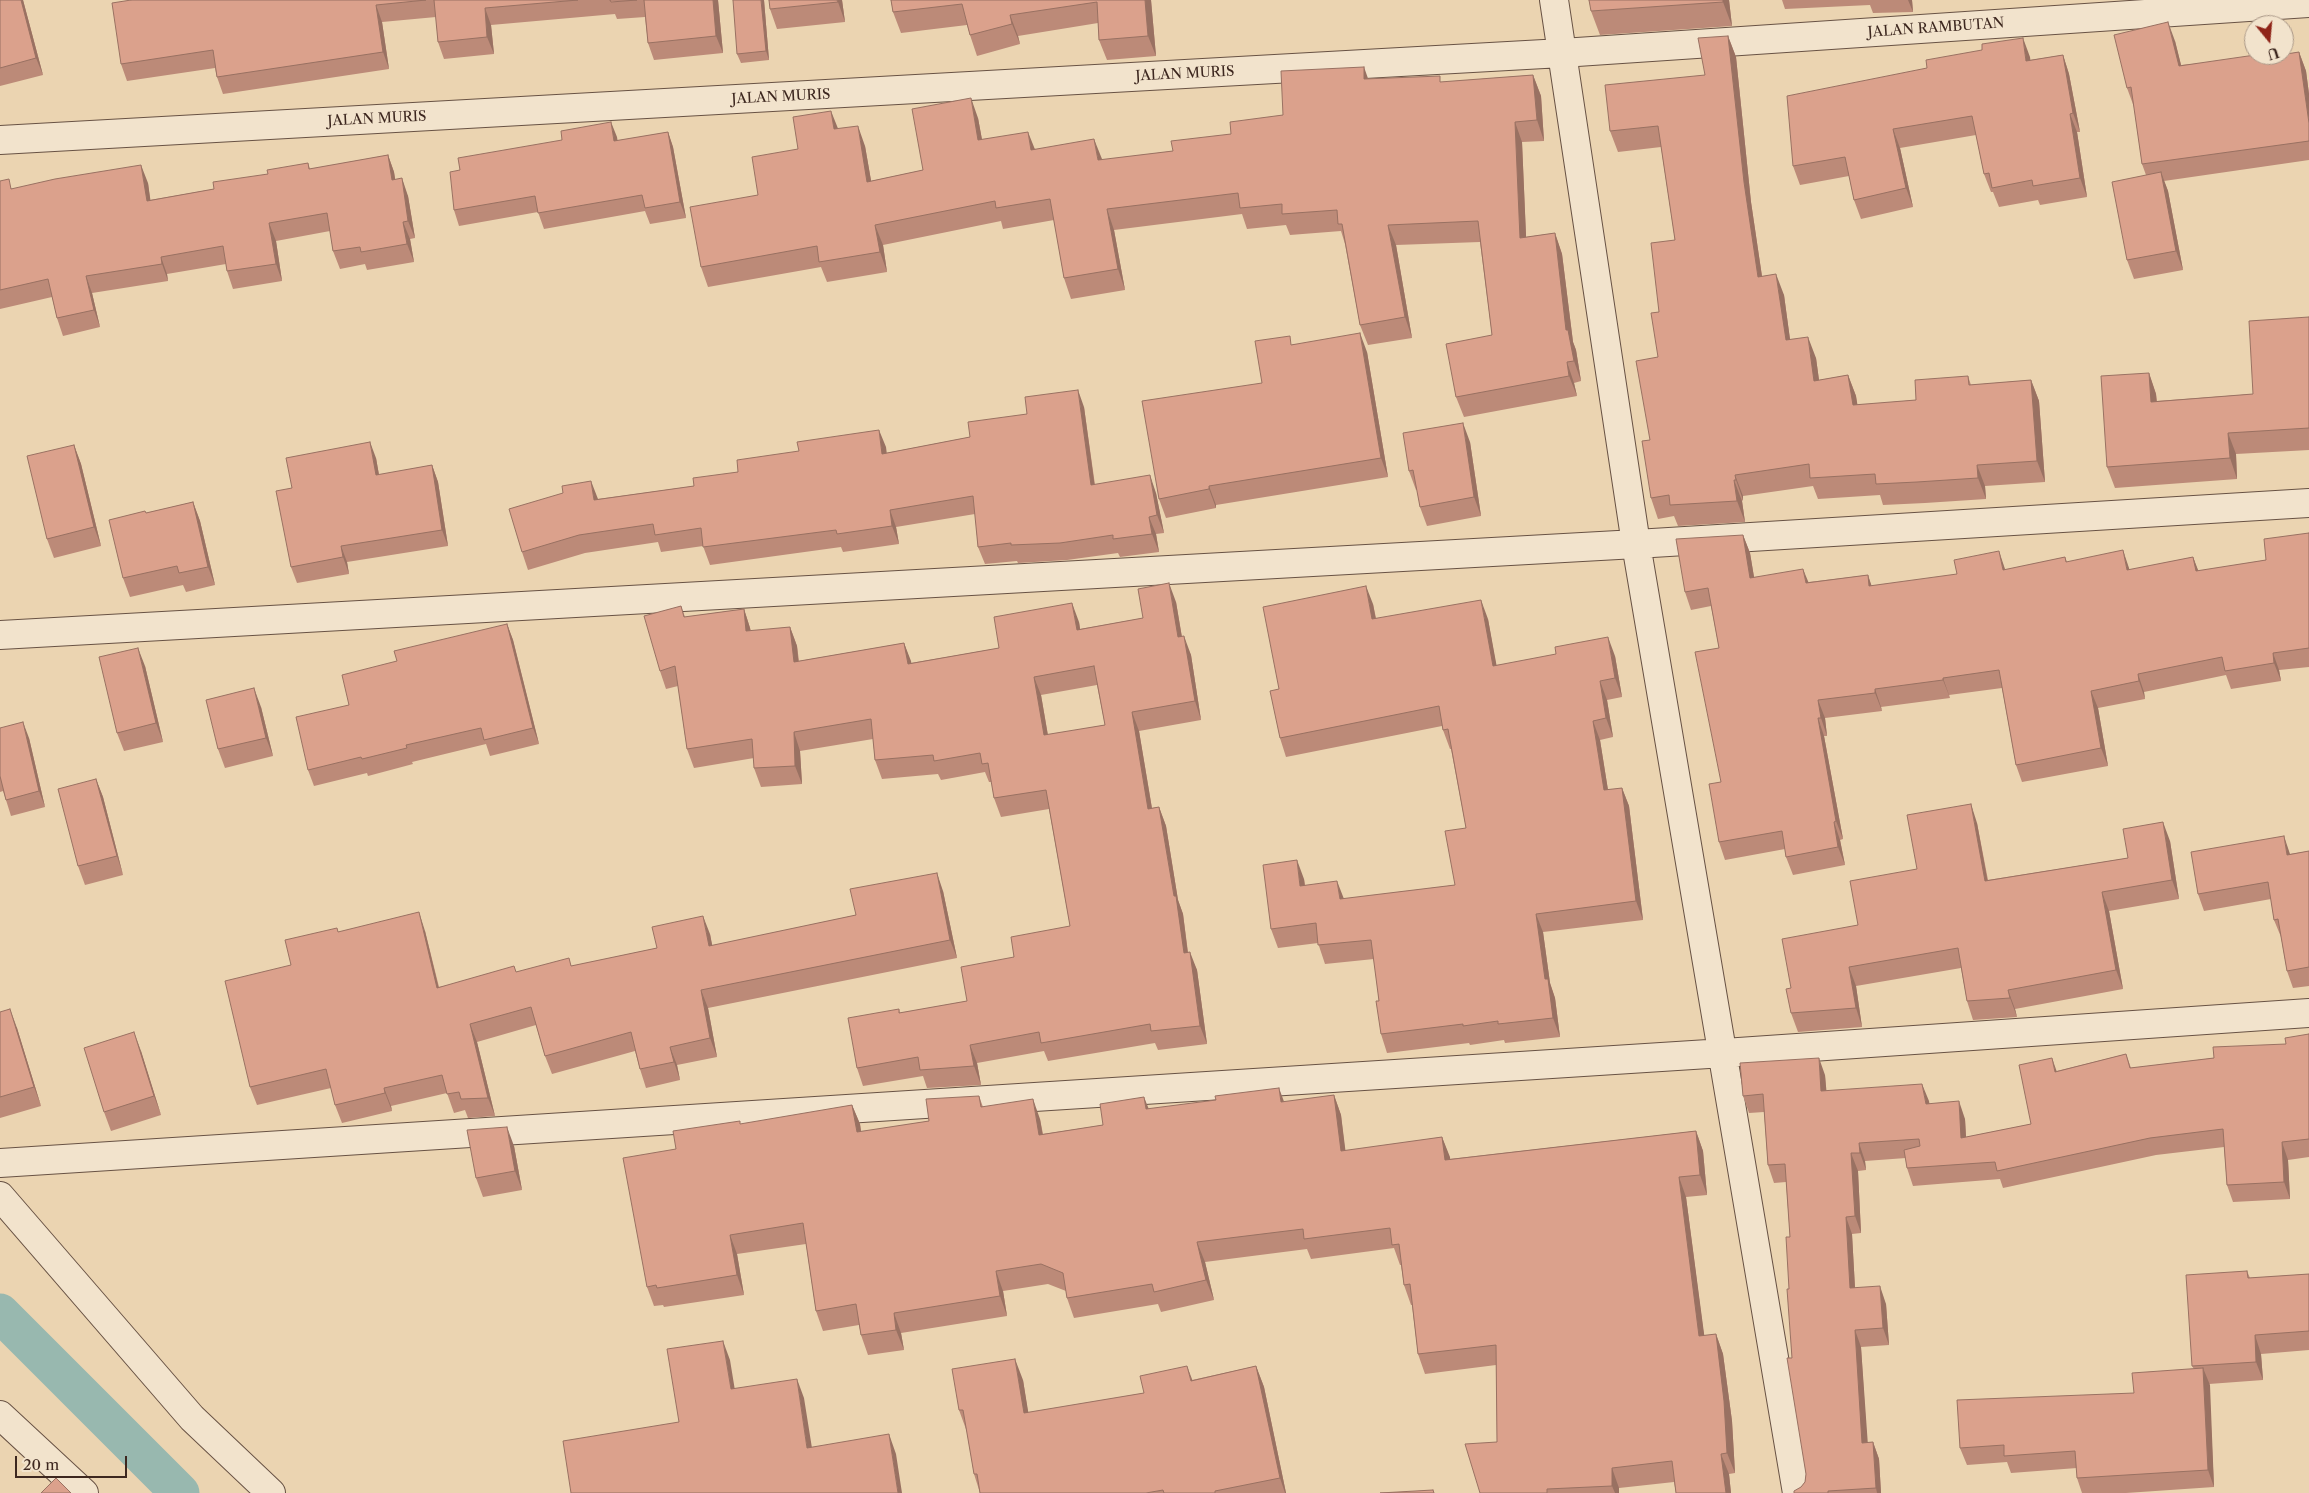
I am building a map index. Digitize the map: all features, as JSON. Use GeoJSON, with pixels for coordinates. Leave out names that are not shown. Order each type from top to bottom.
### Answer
{"type":"FeatureCollection","features":[{"type":"Feature","properties":{"kind":"street"},"geometry":{"type":"LineString","coordinates":[[1554,0],[1636,544],[1797,1493]]}},
{"type":"Feature","properties":{"kind":"street","name":"JALAN RAMBUTAN"},"geometry":{"type":"LineString","coordinates":[[1562,53],[2309,3]]}},
{"type":"Feature","properties":{"kind":"street","name":"JALAN MURIS"},"geometry":{"type":"LineString","coordinates":[[0,140],[1562,53]]}},
{"type":"Feature","properties":{"kind":"street"},"geometry":{"type":"LineString","coordinates":[[0,635],[1636,544],[2309,503]]}},
{"type":"Feature","properties":{"kind":"street"},"geometry":{"type":"LineString","coordinates":[[0,1162],[1724,1054],[2309,1013]]}},
{"type":"Feature","properties":{"kind":"street"},"geometry":{"type":"LineString","coordinates":[[0,1196],[192,1418],[271,1493]]}},
{"type":"Feature","properties":{"kind":"street"},"geometry":{"type":"LineString","coordinates":[[0,1415],[84,1493]]}},
{"type":"Feature","properties":{"kind":"building"},"geometry":{"type":"Polygon","coordinates":[[[0,0],[21,0],[36,58],[0,68],[0,0]]]}},
{"type":"Feature","properties":{"kind":"building"},"geometry":{"type":"Polygon","coordinates":[[[131,0],[426,0],[376,5],[383,52],[217,77],[213,50],[121,64],[112,3],[131,0]]]}},
{"type":"Feature","properties":{"kind":"building"},"geometry":{"type":"Polygon","coordinates":[[[434,0],[578,0],[485,8],[487,37],[438,42],[434,0]]]}},
{"type":"Feature","properties":{"kind":"building"},"geometry":{"type":"Polygon","coordinates":[[[610,0],[637,0],[611,2],[610,0]]]}},
{"type":"Feature","properties":{"kind":"building"},"geometry":{"type":"Polygon","coordinates":[[[644,0],[713,0],[716,36],[648,43],[644,0]]]}},
{"type":"Feature","properties":{"kind":"building"},"geometry":{"type":"Polygon","coordinates":[[[733,0],[761,0],[766,51],[737,54],[733,0]]]}},
{"type":"Feature","properties":{"kind":"building"},"geometry":{"type":"Polygon","coordinates":[[[769,0],[837,0],[838,2],[770,9],[769,0]]]}},
{"type":"Feature","properties":{"kind":"building"},"geometry":{"type":"Polygon","coordinates":[[[891,0],[1145,0],[1148,36],[1099,40],[1097,2],[1010,15],[1012,24],[970,35],[962,4],[893,12],[891,0]]]}},
{"type":"Feature","properties":{"kind":"building"},"geometry":{"type":"Polygon","coordinates":[[[1589,0],[1723,0],[1723,2],[1591,11],[1589,0]]]}},
{"type":"Feature","properties":{"kind":"building"},"geometry":{"type":"Polygon","coordinates":[[[2168,22],[2179,66],[2244,57],[2244,65],[2294,65],[2294,53],[2299,52],[2309,123],[2309,141],[2142,164],[2131,87],[2127,88],[2114,35],[2168,22]]]}},
{"type":"Feature","properties":{"kind":"building"},"geometry":{"type":"Polygon","coordinates":[[[1728,36],[1744,182],[1758,277],[1776,274],[1786,340],[1808,337],[1814,381],[1848,375],[1853,405],[1916,400],[1915,380],[1968,376],[1969,385],[2031,380],[2037,461],[1977,465],[1978,478],[1876,484],[1875,474],[1810,478],[1809,464],[1735,475],[1737,501],[1670,505],[1669,495],[1651,498],[1642,441],[1650,440],[1636,361],[1658,357],[1651,313],[1659,312],[1651,243],[1675,240],[1658,126],[1610,131],[1605,85],[1705,75],[1698,38],[1728,36]]]}},
{"type":"Feature","properties":{"kind":"building"},"geometry":{"type":"Polygon","coordinates":[[[2023,38],[2026,61],[2063,55],[2073,113],[2070,114],[2080,178],[2033,186],[2032,180],[1992,188],[1989,173],[1984,174],[1972,116],[1893,129],[1906,188],[1854,200],[1845,157],[1793,166],[1787,96],[1927,68],[1926,60],[1982,50],[1982,44],[2023,38]]]}},
{"type":"Feature","properties":{"kind":"building"},"geometry":{"type":"Polygon","coordinates":[[[1364,67],[1364,79],[1440,76],[1440,82],[1533,75],[1537,120],[1515,122],[1520,238],[1555,233],[1566,330],[1568,330],[1574,361],[1567,362],[1569,376],[1456,397],[1446,344],[1492,335],[1478,221],[1388,225],[1405,317],[1360,325],[1342,224],[1338,224],[1337,210],[1282,214],[1282,204],[1240,208],[1238,193],[1107,209],[1118,269],[1064,278],[1050,199],[996,208],[995,201],[875,225],[880,252],[819,262],[817,246],[701,267],[690,207],[758,195],[752,157],[798,149],[793,117],[831,111],[834,129],[858,126],[867,182],[923,170],[912,109],[971,98],[978,140],[1028,132],[1031,150],[1094,139],[1098,160],[1173,151],[1171,141],[1231,134],[1230,122],[1283,115],[1281,71],[1364,67]]]}},
{"type":"Feature","properties":{"kind":"building"},"geometry":{"type":"Polygon","coordinates":[[[611,122],[614,141],[668,132],[680,202],[645,208],[642,195],[538,213],[535,196],[454,210],[450,172],[460,170],[458,158],[562,140],[561,131],[611,122]]]}},
{"type":"Feature","properties":{"kind":"building"},"geometry":{"type":"Polygon","coordinates":[[[388,155],[392,180],[402,178],[408,221],[403,222],[407,244],[361,252],[360,247],[333,251],[327,213],[269,223],[276,264],[227,271],[223,246],[161,257],[162,264],[86,276],[94,310],[57,318],[48,279],[0,290],[0,181],[9,179],[11,189],[55,179],[141,165],[147,201],[214,189],[213,182],[268,174],[267,170],[308,163],[309,169],[388,155]]]}},
{"type":"Feature","properties":{"kind":"building"},"geometry":{"type":"Polygon","coordinates":[[[2161,172],[2176,251],[2127,260],[2112,182],[2161,172]]]}},
{"type":"Feature","properties":{"kind":"building"},"geometry":{"type":"Polygon","coordinates":[[[2309,317],[2309,428],[2228,433],[2230,458],[2107,467],[2101,376],[2149,373],[2151,402],[2253,394],[2249,321],[2309,317]]]}},
{"type":"Feature","properties":{"kind":"building"},"geometry":{"type":"Polygon","coordinates":[[[1360,333],[1381,458],[1209,486],[1209,489],[1159,499],[1142,401],[1262,383],[1255,341],[1290,336],[1291,345],[1360,333]]]}},
{"type":"Feature","properties":{"kind":"building"},"geometry":{"type":"Polygon","coordinates":[[[1078,390],[1091,485],[1150,475],[1157,515],[1149,517],[1152,534],[1113,539],[1113,535],[1060,543],[1011,545],[1011,543],[978,547],[973,496],[890,510],[892,526],[837,534],[836,530],[703,547],[701,528],[655,535],[653,524],[579,535],[522,552],[509,509],[563,493],[562,486],[591,481],[594,500],[694,486],[693,478],[738,472],[737,460],[799,451],[797,442],[879,430],[882,454],[970,437],[968,422],[1027,414],[1025,397],[1078,390]]]}},
{"type":"Feature","properties":{"kind":"building"},"geometry":{"type":"Polygon","coordinates":[[[1463,423],[1474,497],[1420,507],[1413,470],[1409,471],[1403,433],[1463,423]]]}},
{"type":"Feature","properties":{"kind":"building"},"geometry":{"type":"Polygon","coordinates":[[[370,442],[376,475],[432,465],[442,530],[341,546],[343,557],[291,567],[276,491],[292,488],[286,458],[370,442]]]}},
{"type":"Feature","properties":{"kind":"building"},"geometry":{"type":"Polygon","coordinates":[[[74,445],[94,527],[47,539],[27,456],[74,445]]]}},
{"type":"Feature","properties":{"kind":"building"},"geometry":{"type":"Polygon","coordinates":[[[193,502],[208,567],[179,573],[177,566],[123,578],[109,520],[193,502]]]}},
{"type":"Feature","properties":{"kind":"building"},"geometry":{"type":"Polygon","coordinates":[[[2309,533],[2309,648],[2273,653],[2274,663],[2225,671],[2222,657],[2138,674],[2139,681],[2091,691],[2101,748],[2016,765],[1999,670],[1875,689],[1875,693],[1818,700],[1821,718],[1818,718],[1836,821],[1834,822],[1838,847],[1786,857],[1782,831],[1719,842],[1709,784],[1721,782],[1695,652],[1719,648],[1708,588],[1685,592],[1676,539],[1743,535],[1750,578],[1803,569],[1806,583],[1868,575],[1869,586],[1957,574],[1954,560],[1999,551],[2003,570],[2065,557],[2066,562],[2123,550],[2127,570],[2193,557],[2196,571],[2266,560],[2264,539],[2309,533]]]}},
{"type":"Feature","properties":{"kind":"building"},"geometry":{"type":"Polygon","coordinates":[[[1169,583],[1178,637],[1184,636],[1195,701],[1132,712],[1148,809],[1159,807],[1174,896],[1176,896],[1184,953],[1190,952],[1200,1026],[1151,1031],[1150,1024],[1041,1043],[1039,1032],[970,1045],[974,1066],[920,1070],[918,1057],[857,1068],[848,1018],[899,1009],[899,1013],[967,1001],[961,967],[1014,957],[1011,937],[1070,926],[1046,790],[994,798],[988,763],[982,764],[980,753],[934,761],[933,755],[875,760],[871,719],[794,732],[795,766],[754,768],[752,739],[687,749],[675,666],[660,671],[644,616],[681,606],[684,617],[744,609],[746,631],[790,627],[794,662],[904,643],[908,664],[999,648],[994,617],[1072,603],[1077,630],[1143,618],[1138,589],[1169,583]],[[1094,666],[1034,677],[1044,735],[1105,725],[1094,666]]]}},
{"type":"Feature","properties":{"kind":"building"},"geometry":{"type":"Polygon","coordinates":[[[1366,586],[1372,619],[1481,600],[1493,666],[1556,654],[1555,647],[1608,637],[1615,678],[1600,681],[1606,718],[1593,721],[1604,790],[1622,788],[1636,901],[1536,914],[1545,979],[1548,979],[1553,1018],[1498,1024],[1498,1021],[1463,1026],[1463,1024],[1381,1034],[1376,1001],[1379,1001],[1371,940],[1318,945],[1316,923],[1271,929],[1263,865],[1297,860],[1300,886],[1337,881],[1340,899],[1455,885],[1445,831],[1466,828],[1448,729],[1443,730],[1439,706],[1280,738],[1270,691],[1279,689],[1263,607],[1366,586]]]}},
{"type":"Feature","properties":{"kind":"building"},"geometry":{"type":"Polygon","coordinates":[[[507,624],[533,728],[484,740],[481,728],[406,745],[407,748],[362,759],[361,757],[308,770],[296,717],[349,705],[342,675],[397,661],[394,651],[507,624]]]}},
{"type":"Feature","properties":{"kind":"building"},"geometry":{"type":"Polygon","coordinates":[[[138,648],[156,723],[117,733],[99,657],[138,648]]]}},
{"type":"Feature","properties":{"kind":"building"},"geometry":{"type":"Polygon","coordinates":[[[254,688],[266,738],[218,749],[206,700],[254,688]]]}},
{"type":"Feature","properties":{"kind":"building"},"geometry":{"type":"Polygon","coordinates":[[[23,722],[39,791],[6,800],[0,776],[0,728],[23,722]]]}},
{"type":"Feature","properties":{"kind":"building"},"geometry":{"type":"Polygon","coordinates":[[[96,779],[117,856],[78,866],[58,789],[96,779]]]}},
{"type":"Feature","properties":{"kind":"building"},"geometry":{"type":"Polygon","coordinates":[[[1971,804],[1985,881],[2128,858],[2123,829],[2163,822],[2172,880],[2102,892],[2116,970],[2008,990],[2010,998],[1967,1001],[1958,948],[1849,967],[1856,1008],[1791,1013],[1786,989],[1791,988],[1782,939],[1858,925],[1850,881],[1917,869],[1907,815],[1971,804]]]}},
{"type":"Feature","properties":{"kind":"building"},"geometry":{"type":"Polygon","coordinates":[[[2284,836],[2287,855],[2309,851],[2309,967],[2287,971],[2278,919],[2274,920],[2268,882],[2198,894],[2191,852],[2284,836]]]}},
{"type":"Feature","properties":{"kind":"building"},"geometry":{"type":"Polygon","coordinates":[[[937,873],[950,940],[701,990],[710,1038],[670,1047],[674,1062],[640,1069],[631,1032],[545,1056],[531,1007],[470,1024],[488,1098],[461,1099],[459,1092],[447,1094],[442,1075],[384,1088],[385,1093],[335,1105],[326,1069],[250,1087],[225,981],[291,965],[285,940],[337,928],[338,932],[419,912],[437,988],[514,966],[516,972],[569,958],[571,966],[657,948],[652,927],[703,916],[709,946],[856,915],[850,889],[937,873]]]}},
{"type":"Feature","properties":{"kind":"building"},"geometry":{"type":"Polygon","coordinates":[[[10,1009],[34,1087],[0,1097],[0,1012],[10,1009]]]}},
{"type":"Feature","properties":{"kind":"building"},"geometry":{"type":"Polygon","coordinates":[[[134,1032],[154,1096],[104,1112],[84,1048],[134,1032]]]}},
{"type":"Feature","properties":{"kind":"building"},"geometry":{"type":"Polygon","coordinates":[[[2309,1034],[2309,1139],[2282,1142],[2284,1182],[2227,1185],[2223,1129],[2150,1138],[1997,1171],[1995,1162],[1907,1168],[1904,1150],[1920,1146],[1919,1139],[1859,1143],[1860,1153],[1851,1153],[1855,1216],[1846,1217],[1850,1288],[1880,1286],[1883,1328],[1855,1330],[1862,1443],[1873,1442],[1876,1488],[1828,1491],[1828,1493],[1794,1493],[1805,1482],[1806,1474],[1787,1358],[1792,1358],[1787,1289],[1789,1289],[1786,1237],[1790,1237],[1785,1164],[1768,1165],[1763,1094],[1743,1096],[1740,1063],[1819,1058],[1821,1091],[1922,1084],[1926,1104],[1959,1101],[1961,1138],[2031,1124],[2019,1065],[2052,1058],[2055,1072],[2126,1054],[2130,1068],[2214,1058],[2213,1047],[2286,1044],[2285,1038],[2309,1034]]]}},
{"type":"Feature","properties":{"kind":"building"},"geometry":{"type":"Polygon","coordinates":[[[1279,1088],[1281,1102],[1334,1095],[1341,1151],[1442,1137],[1445,1160],[1696,1131],[1700,1175],[1679,1177],[1699,1336],[1716,1334],[1724,1401],[1727,1453],[1721,1454],[1726,1493],[1676,1493],[1672,1461],[1612,1468],[1612,1486],[1547,1489],[1547,1493],[1480,1493],[1465,1444],[1497,1442],[1496,1345],[1418,1354],[1410,1284],[1404,1285],[1399,1244],[1392,1245],[1390,1228],[1304,1239],[1303,1229],[1197,1242],[1206,1280],[1154,1292],[1152,1284],[1067,1298],[1063,1273],[1041,1264],[996,1271],[1000,1296],[894,1313],[896,1330],[861,1335],[856,1304],[816,1311],[803,1223],[730,1235],[737,1275],[657,1288],[656,1285],[647,1287],[623,1158],[676,1149],[673,1131],[740,1121],[740,1124],[852,1105],[857,1132],[929,1121],[926,1099],[979,1096],[981,1107],[1033,1099],[1039,1135],[1103,1125],[1100,1104],[1144,1097],[1146,1109],[1216,1100],[1215,1096],[1279,1088]]]}},
{"type":"Feature","properties":{"kind":"building"},"geometry":{"type":"Polygon","coordinates":[[[507,1127],[515,1171],[476,1178],[467,1130],[507,1127]]]}},
{"type":"Feature","properties":{"kind":"building"},"geometry":{"type":"Polygon","coordinates":[[[2247,1271],[2248,1278],[2309,1274],[2309,1331],[2255,1335],[2256,1362],[2192,1366],[2186,1275],[2247,1271]]]}},
{"type":"Feature","properties":{"kind":"building"},"geometry":{"type":"Polygon","coordinates":[[[723,1341],[731,1389],[797,1379],[807,1448],[889,1434],[898,1493],[571,1493],[563,1441],[679,1422],[667,1349],[723,1341]]]}},
{"type":"Feature","properties":{"kind":"building"},"geometry":{"type":"Polygon","coordinates":[[[1015,1359],[1024,1413],[1144,1393],[1140,1376],[1187,1366],[1191,1381],[1256,1366],[1280,1478],[1215,1491],[1215,1493],[1164,1493],[1163,1490],[1146,1493],[980,1493],[977,1474],[974,1474],[963,1410],[959,1410],[952,1369],[1015,1359]]]}},
{"type":"Feature","properties":{"kind":"building"},"geometry":{"type":"Polygon","coordinates":[[[2203,1368],[2208,1470],[2077,1478],[2075,1451],[2004,1456],[2004,1445],[1960,1448],[1957,1400],[2134,1393],[2132,1373],[2203,1368]]]}},
{"type":"Feature","properties":{"kind":"building"},"geometry":{"type":"Polygon","coordinates":[[[56,1478],[71,1493],[41,1493],[56,1478]]]}},
{"type":"Feature","properties":{"kind":"building"},"geometry":{"type":"Polygon","coordinates":[[[1433,1490],[1434,1493],[1380,1493],[1433,1490]]]}},
{"type":"Feature","properties":{"kind":"waterway"},"geometry":{"type":"LineString","coordinates":[[0,1313],[180,1493]]}}]}
